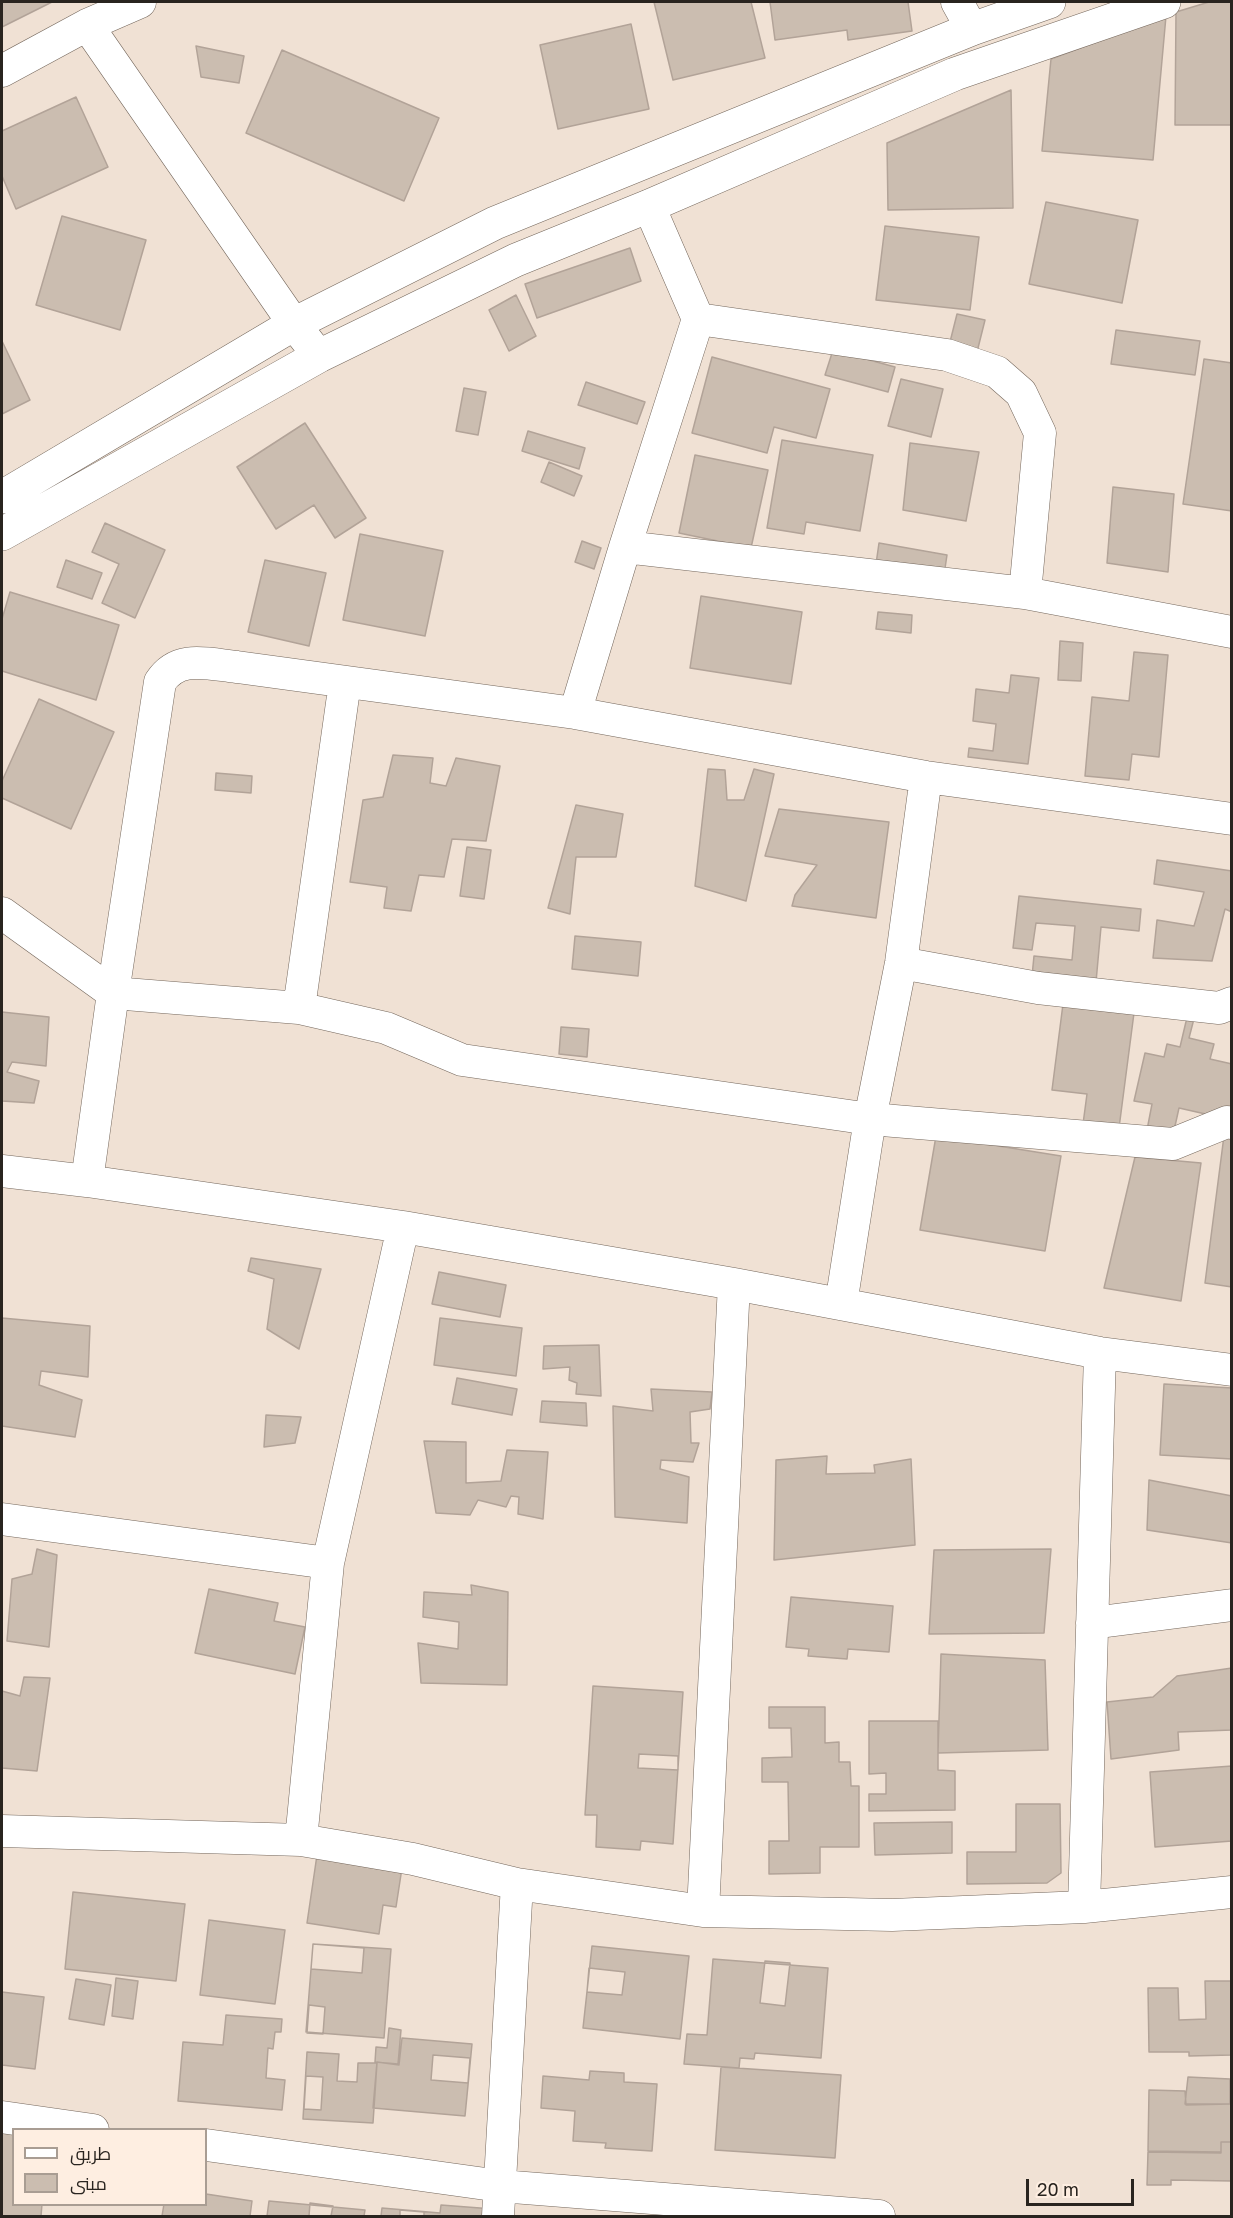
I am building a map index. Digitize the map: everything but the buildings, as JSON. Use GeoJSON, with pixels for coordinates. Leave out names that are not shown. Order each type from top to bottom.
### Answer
{"type":"FeatureCollection","features":[{"type":"Feature","properties":{"kind":"street"},"geometry":{"type":"LineString","coordinates":[[2,71],[87,25],[140,2]]}},
{"type":"Feature","properties":{"kind":"street"},"geometry":{"type":"LineString","coordinates":[[2,497],[294,324],[495,224],[964,15],[1049,2]]}},
{"type":"Feature","properties":{"kind":"street"},"geometry":{"type":"LineString","coordinates":[[2,534],[319,356],[516,260],[649,206],[955,74],[1164,2]]}},
{"type":"Feature","properties":{"kind":"street"},"geometry":{"type":"LineString","coordinates":[[87,25],[294,324],[319,356]]}},
{"type":"Feature","properties":{"kind":"street"},"geometry":{"type":"LineString","coordinates":[[575,713],[698,319],[649,206]]}},
{"type":"Feature","properties":{"kind":"street"},"geometry":{"type":"LineString","coordinates":[[698,319],[947,356],[997,372],[1021,393],[1040,433],[1025,593]]}},
{"type":"Feature","properties":{"kind":"street"},"geometry":{"type":"LineString","coordinates":[[625,547],[1025,593],[1232,632]]}},
{"type":"Feature","properties":{"kind":"street"},"geometry":{"type":"LineString","coordinates":[[87,1181],[112,993],[160,682],[166,672],[175,666],[197,663],[575,713],[926,777],[1232,819]]}},
{"type":"Feature","properties":{"kind":"street"},"geometry":{"type":"LineString","coordinates":[[299,1008],[345,682]]}},
{"type":"Feature","properties":{"kind":"street"},"geometry":{"type":"LineString","coordinates":[[841,1304],[870,1119],[901,963],[926,777]]}},
{"type":"Feature","properties":{"kind":"street"},"geometry":{"type":"LineString","coordinates":[[2,914],[112,993],[299,1008],[386,1028],[462,1060],[870,1119],[1173,1144],[1227,1122],[1232,1123]]}},
{"type":"Feature","properties":{"kind":"street"},"geometry":{"type":"LineString","coordinates":[[901,963],[1038,988],[1219,1008],[1227,1007],[1232,1003]]}},
{"type":"Feature","properties":{"kind":"street"},"geometry":{"type":"LineString","coordinates":[[2,1171],[87,1181],[403,1227],[734,1284],[1100,1353],[1232,1370]]}},
{"type":"Feature","properties":{"kind":"street"},"geometry":{"type":"LineString","coordinates":[[301,1840],[328,1563],[403,1227]]}},
{"type":"Feature","properties":{"kind":"street"},"geometry":{"type":"LineString","coordinates":[[703,1911],[734,1284]]}},
{"type":"Feature","properties":{"kind":"street"},"geometry":{"type":"LineString","coordinates":[[1084,1907],[1100,1353]]}},
{"type":"Feature","properties":{"kind":"street"},"geometry":{"type":"LineString","coordinates":[[2,1519],[328,1563]]}},
{"type":"Feature","properties":{"kind":"street"},"geometry":{"type":"LineString","coordinates":[[1092,1623],[1232,1605]]}},
{"type":"Feature","properties":{"kind":"street"},"geometry":{"type":"LineString","coordinates":[[2,1832],[301,1840],[413,1859],[517,1884],[703,1911],[892,1915],[1084,1907],[1232,1892]]}},
{"type":"Feature","properties":{"kind":"street"},"geometry":{"type":"LineString","coordinates":[[498,2217],[517,1884]]}},
{"type":"Feature","properties":{"kind":"street"},"geometry":{"type":"LineString","coordinates":[[2,2117],[79,2128]]}},
{"type":"Feature","properties":{"kind":"street"},"geometry":{"type":"LineString","coordinates":[[207,2145],[500,2186],[879,2217]]}}]}
